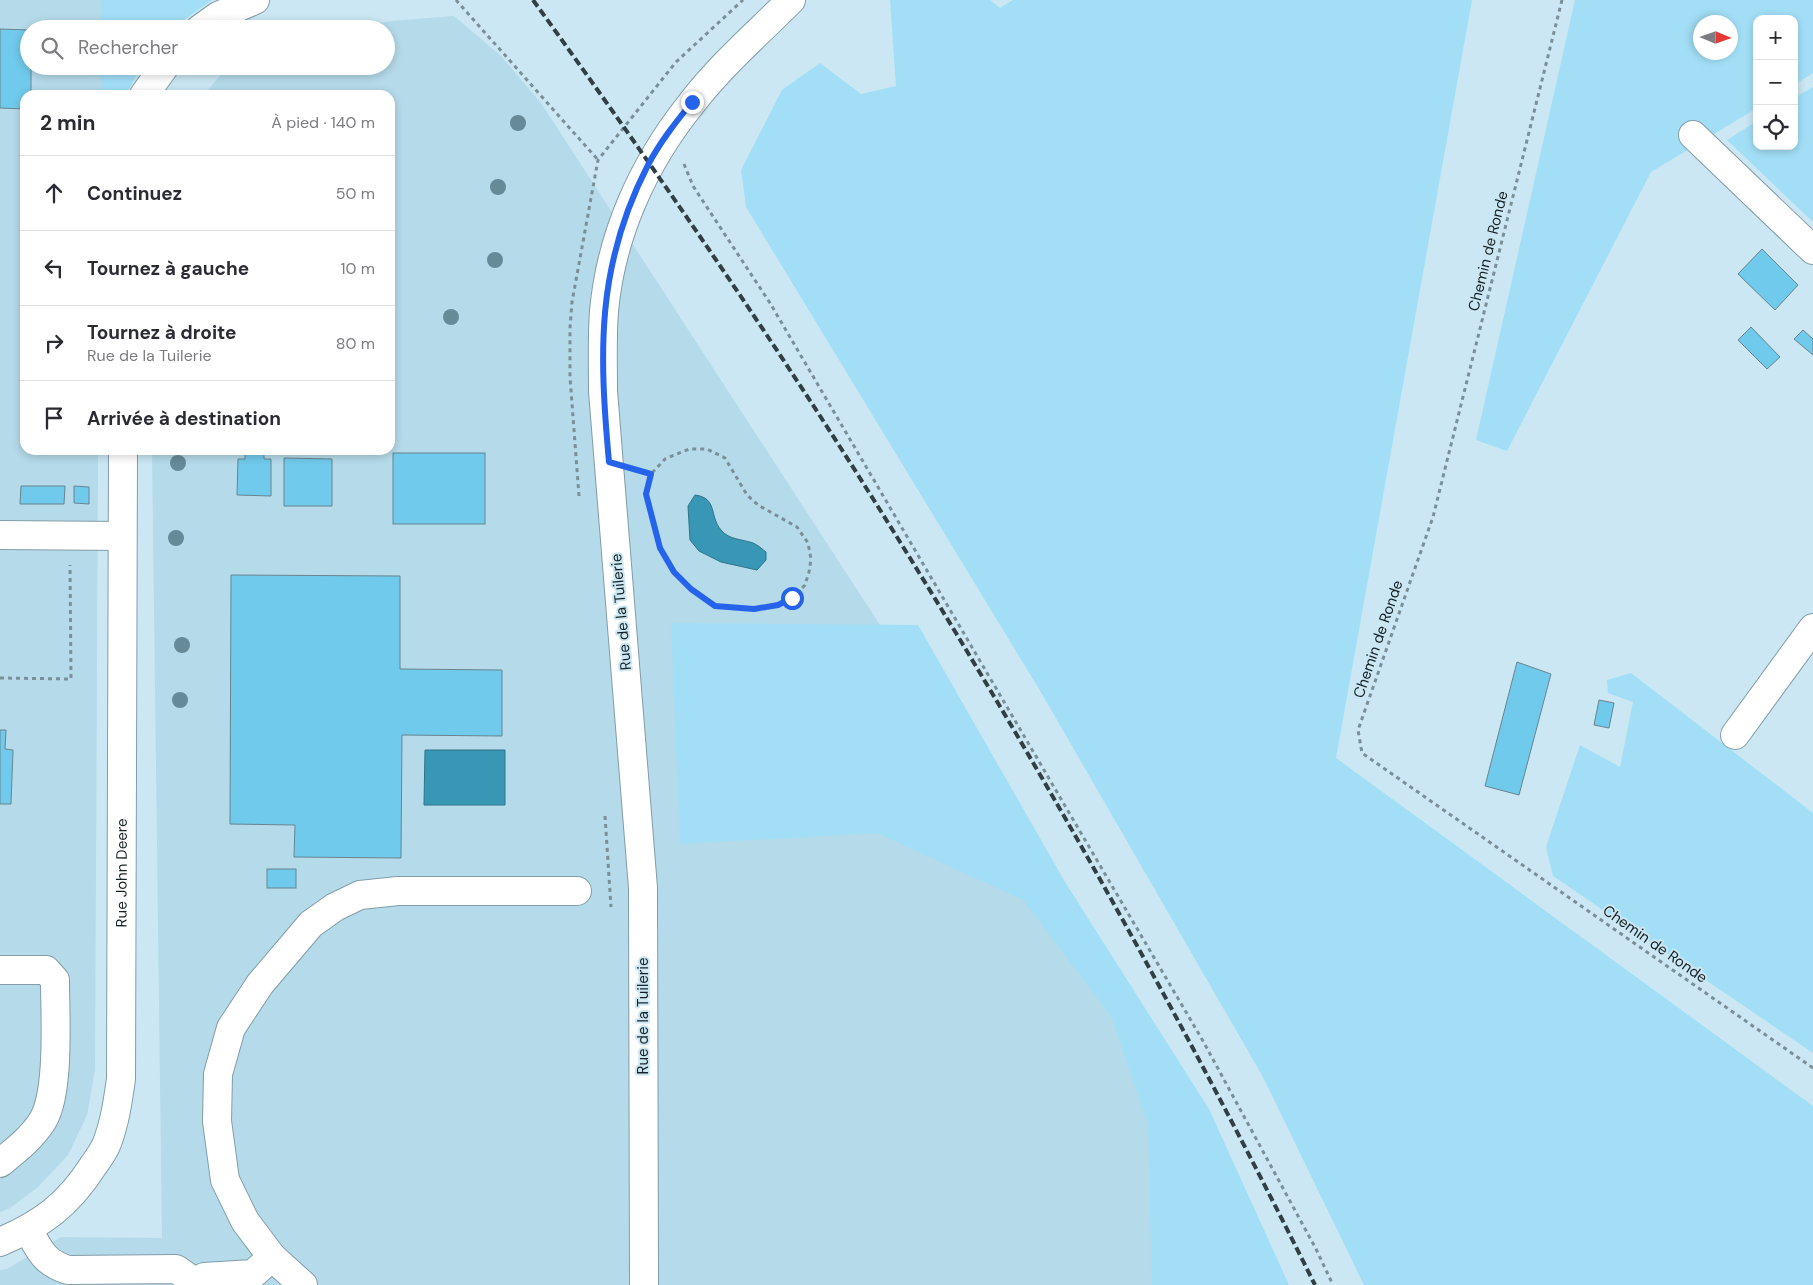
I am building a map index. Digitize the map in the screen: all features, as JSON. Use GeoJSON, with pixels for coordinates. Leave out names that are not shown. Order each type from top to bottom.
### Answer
{"type":"FeatureCollection","features":[{"type":"Feature","properties":{"kind":"street"},"geometry":{"type":"LineString","coordinates":[[212,20],[255,0]]}},
{"type":"Feature","properties":{"kind":"street","name":"Rue de la Tuilerie"},"geometry":{"type":"LineString","coordinates":[[644,1285],[643,888],[603,391],[602,346],[604,310],[619,235],[630,203],[649,164],[669,132],[692,102],[716,75],[791,0]]}},
{"type":"Feature","properties":{"kind":"street"},"geometry":{"type":"LineString","coordinates":[[148,90],[158,75]]}},
{"type":"Feature","properties":{"kind":"street"},"geometry":{"type":"LineString","coordinates":[[1693,135],[1813,250]]}},
{"type":"Feature","properties":{"kind":"street","name":"Rue John Deere"},"geometry":{"type":"LineString","coordinates":[[0,1242],[28,1230],[61,1207],[85,1179],[107,1144],[116,1112],[120,1087],[123,455]]}},
{"type":"Feature","properties":{"kind":"street"},"geometry":{"type":"LineString","coordinates":[[0,535],[122,536]]}},
{"type":"Feature","properties":{"kind":"street"},"geometry":{"type":"LineString","coordinates":[[1735,735],[1813,628]]}},
{"type":"Feature","properties":{"kind":"street"},"geometry":{"type":"LineString","coordinates":[[303,1285],[272,1257],[245,1221],[225,1180],[216,1121],[218,1074],[231,1028],[260,984],[311,924],[335,907],[360,895],[398,891],[577,891]]}},
{"type":"Feature","properties":{"kind":"street"},"geometry":{"type":"LineString","coordinates":[[0,970],[46,970],[56,980],[55,1075],[44,1119],[30,1137],[0,1163]]}},
{"type":"Feature","properties":{"kind":"street"},"geometry":{"type":"LineString","coordinates":[[28,1230],[45,1259],[54,1266],[68,1270],[176,1269],[196,1284],[204,1277],[253,1274],[272,1257]]}},
{"type":"Feature","properties":{"kind":"path"},"geometry":{"type":"LineString","coordinates":[[456,0],[598,160]]}},
{"type":"Feature","properties":{"kind":"path","name":"Chemin de Ronde"},"geometry":{"type":"LineString","coordinates":[[1562,0],[1433,517],[1358,730],[1362,754],[1813,1068]]}},
{"type":"Feature","properties":{"kind":"path"},"geometry":{"type":"LineString","coordinates":[[669,132],[693,186],[770,303],[1203,1041],[1316,1249],[1333,1285]]}},
{"type":"Feature","properties":{"kind":"path"},"geometry":{"type":"LineString","coordinates":[[689,449],[707,449],[725,458],[747,495],[758,505],[797,527],[808,543],[811,559],[805,584],[792,598],[778,605],[754,609],[715,606],[691,589],[674,572],[660,548],[646,494],[651,474],[665,459],[689,449]]}},
{"type":"Feature","properties":{"kind":"path"},"geometry":{"type":"LineString","coordinates":[[609,462],[651,474]]}},
{"type":"Feature","properties":{"kind":"path"},"geometry":{"type":"LineString","coordinates":[[0,678],[70,678],[70,559]]}},
{"type":"Feature","properties":{"kind":"shaded area"},"geometry":{"type":"Polygon","coordinates":[[[0,0],[101,0],[101,20],[20,20],[20,75],[101,75],[101,90],[20,90],[20,455],[98,455],[95,1070],[87,1115],[68,1155],[38,1187],[10,1208],[0,1212],[0,0]]]}},
{"type":"Feature","properties":{"kind":"shaded area"},"geometry":{"type":"Polygon","coordinates":[[[101,0],[212,0],[184,20],[101,20],[101,0]]]}},
{"type":"Feature","properties":{"kind":"shaded area"},"geometry":{"type":"Polygon","coordinates":[[[890,0],[990,0],[1000,8],[1013,0],[1472,0],[1336,758],[1813,1106],[1813,1285],[1364,1285],[1263,1077],[1042,694],[746,207],[741,170],[782,90],[820,63],[861,94],[896,86],[890,0]]]}},
{"type":"Feature","properties":{"kind":"shaded area"},"geometry":{"type":"Polygon","coordinates":[[[1575,0],[1813,0],[1813,73],[1798,82],[1798,15],[1753,15],[1753,110],[1651,172],[1507,451],[1476,440],[1575,0]]]}},
{"type":"Feature","properties":{"kind":"shaded area"},"geometry":{"type":"Polygon","coordinates":[[[454,16],[501,56],[541,103],[1169,1072],[1153,1285],[0,1285],[0,1270],[7,1269],[61,1237],[162,1238],[152,455],[395,455],[395,90],[208,90],[221,75],[395,75],[395,21],[454,16]]]}},
{"type":"Feature","properties":{"kind":"shaded area"},"geometry":{"type":"Polygon","coordinates":[[[101,75],[137,75],[128,90],[101,90],[101,75]]]}},
{"type":"Feature","properties":{"kind":"shaded area"},"geometry":{"type":"Polygon","coordinates":[[[1813,87],[1813,222],[1727,140],[1753,124],[1753,150],[1798,150],[1798,96],[1813,87]]]}},
{"type":"Feature","properties":{"kind":"shaded area"},"geometry":{"type":"Polygon","coordinates":[[[695,495],[707,500],[717,525],[724,533],[753,543],[766,552],[766,560],[757,570],[721,562],[699,551],[690,540],[688,506],[695,495]]]}},
{"type":"Feature","properties":{"kind":"shaded area"},"geometry":{"type":"Polygon","coordinates":[[[671,623],[918,625],[1065,882],[1209,1109],[1289,1285],[1152,1285],[1148,1124],[1111,1016],[1023,900],[877,833],[680,844],[671,623]]]}},
{"type":"Feature","properties":{"kind":"shaded area"},"geometry":{"type":"Polygon","coordinates":[[[1631,673],[1813,813],[1813,1053],[1553,876],[1546,847],[1580,745],[1620,767],[1633,702],[1608,693],[1607,680],[1631,673]]]}},
{"type":"Feature","properties":{"kind":"shaded area"},"geometry":{"type":"Polygon","coordinates":[[[425,750],[505,750],[505,805],[424,805],[425,750]]]}},
{"type":"Feature","properties":{"kind":"building"},"geometry":{"type":"Polygon","coordinates":[[[0,29],[20,30],[20,75],[31,75],[31,90],[20,90],[20,109],[0,108],[0,29]]]}},
{"type":"Feature","properties":{"kind":"building"},"geometry":{"type":"Polygon","coordinates":[[[1762,249],[1798,285],[1775,310],[1738,274],[1762,249]]]}},
{"type":"Feature","properties":{"kind":"building"},"geometry":{"type":"Polygon","coordinates":[[[1751,327],[1780,357],[1767,369],[1738,340],[1751,327]]]}},
{"type":"Feature","properties":{"kind":"building"},"geometry":{"type":"Polygon","coordinates":[[[1803,330],[1813,339],[1813,355],[1794,339],[1803,330]]]}},
{"type":"Feature","properties":{"kind":"building"},"geometry":{"type":"Polygon","coordinates":[[[395,453],[485,453],[485,524],[393,524],[393,455],[395,453]]]}},
{"type":"Feature","properties":{"kind":"building"},"geometry":{"type":"Polygon","coordinates":[[[245,455],[264,455],[264,459],[271,459],[271,496],[237,495],[238,459],[245,459],[245,455]]]}},
{"type":"Feature","properties":{"kind":"building"},"geometry":{"type":"Polygon","coordinates":[[[284,458],[332,459],[332,506],[284,506],[284,458]]]}},
{"type":"Feature","properties":{"kind":"building"},"geometry":{"type":"Polygon","coordinates":[[[21,486],[65,486],[64,504],[20,504],[21,486]]]}},
{"type":"Feature","properties":{"kind":"building"},"geometry":{"type":"Polygon","coordinates":[[[74,486],[89,487],[89,504],[74,503],[74,486]]]}},
{"type":"Feature","properties":{"kind":"building"},"geometry":{"type":"Polygon","coordinates":[[[231,575],[400,576],[400,669],[502,670],[502,736],[402,735],[401,858],[294,857],[295,825],[230,824],[231,575]]]}},
{"type":"Feature","properties":{"kind":"building"},"geometry":{"type":"Polygon","coordinates":[[[1517,662],[1551,674],[1519,795],[1485,786],[1517,662]]]}},
{"type":"Feature","properties":{"kind":"building"},"geometry":{"type":"Polygon","coordinates":[[[1599,700],[1614,703],[1609,728],[1594,725],[1599,700]]]}},
{"type":"Feature","properties":{"kind":"building"},"geometry":{"type":"Polygon","coordinates":[[[0,730],[6,730],[5,749],[13,750],[11,804],[0,804],[0,730]]]}},
{"type":"Feature","properties":{"kind":"building"},"geometry":{"type":"Polygon","coordinates":[[[267,869],[296,869],[296,888],[267,888],[267,869]]]}},
{"type":"Feature","properties":{"kind":"railway"},"geometry":{"type":"LineString","coordinates":[[533,0],[617,117],[739,294],[819,414],[920,574],[1039,773],[1154,976],[1263,1181],[1315,1285]]}},
{"type":"Feature","properties":{"kind":"route"},"geometry":{"type":"LineString","coordinates":[[692,102],[669,132],[649,164],[630,203],[619,235],[604,310],[602,346],[603,391],[609,462],[651,474],[646,494],[660,548],[674,572],[691,589],[715,606],[754,609],[778,605],[792,598]]}}]}
